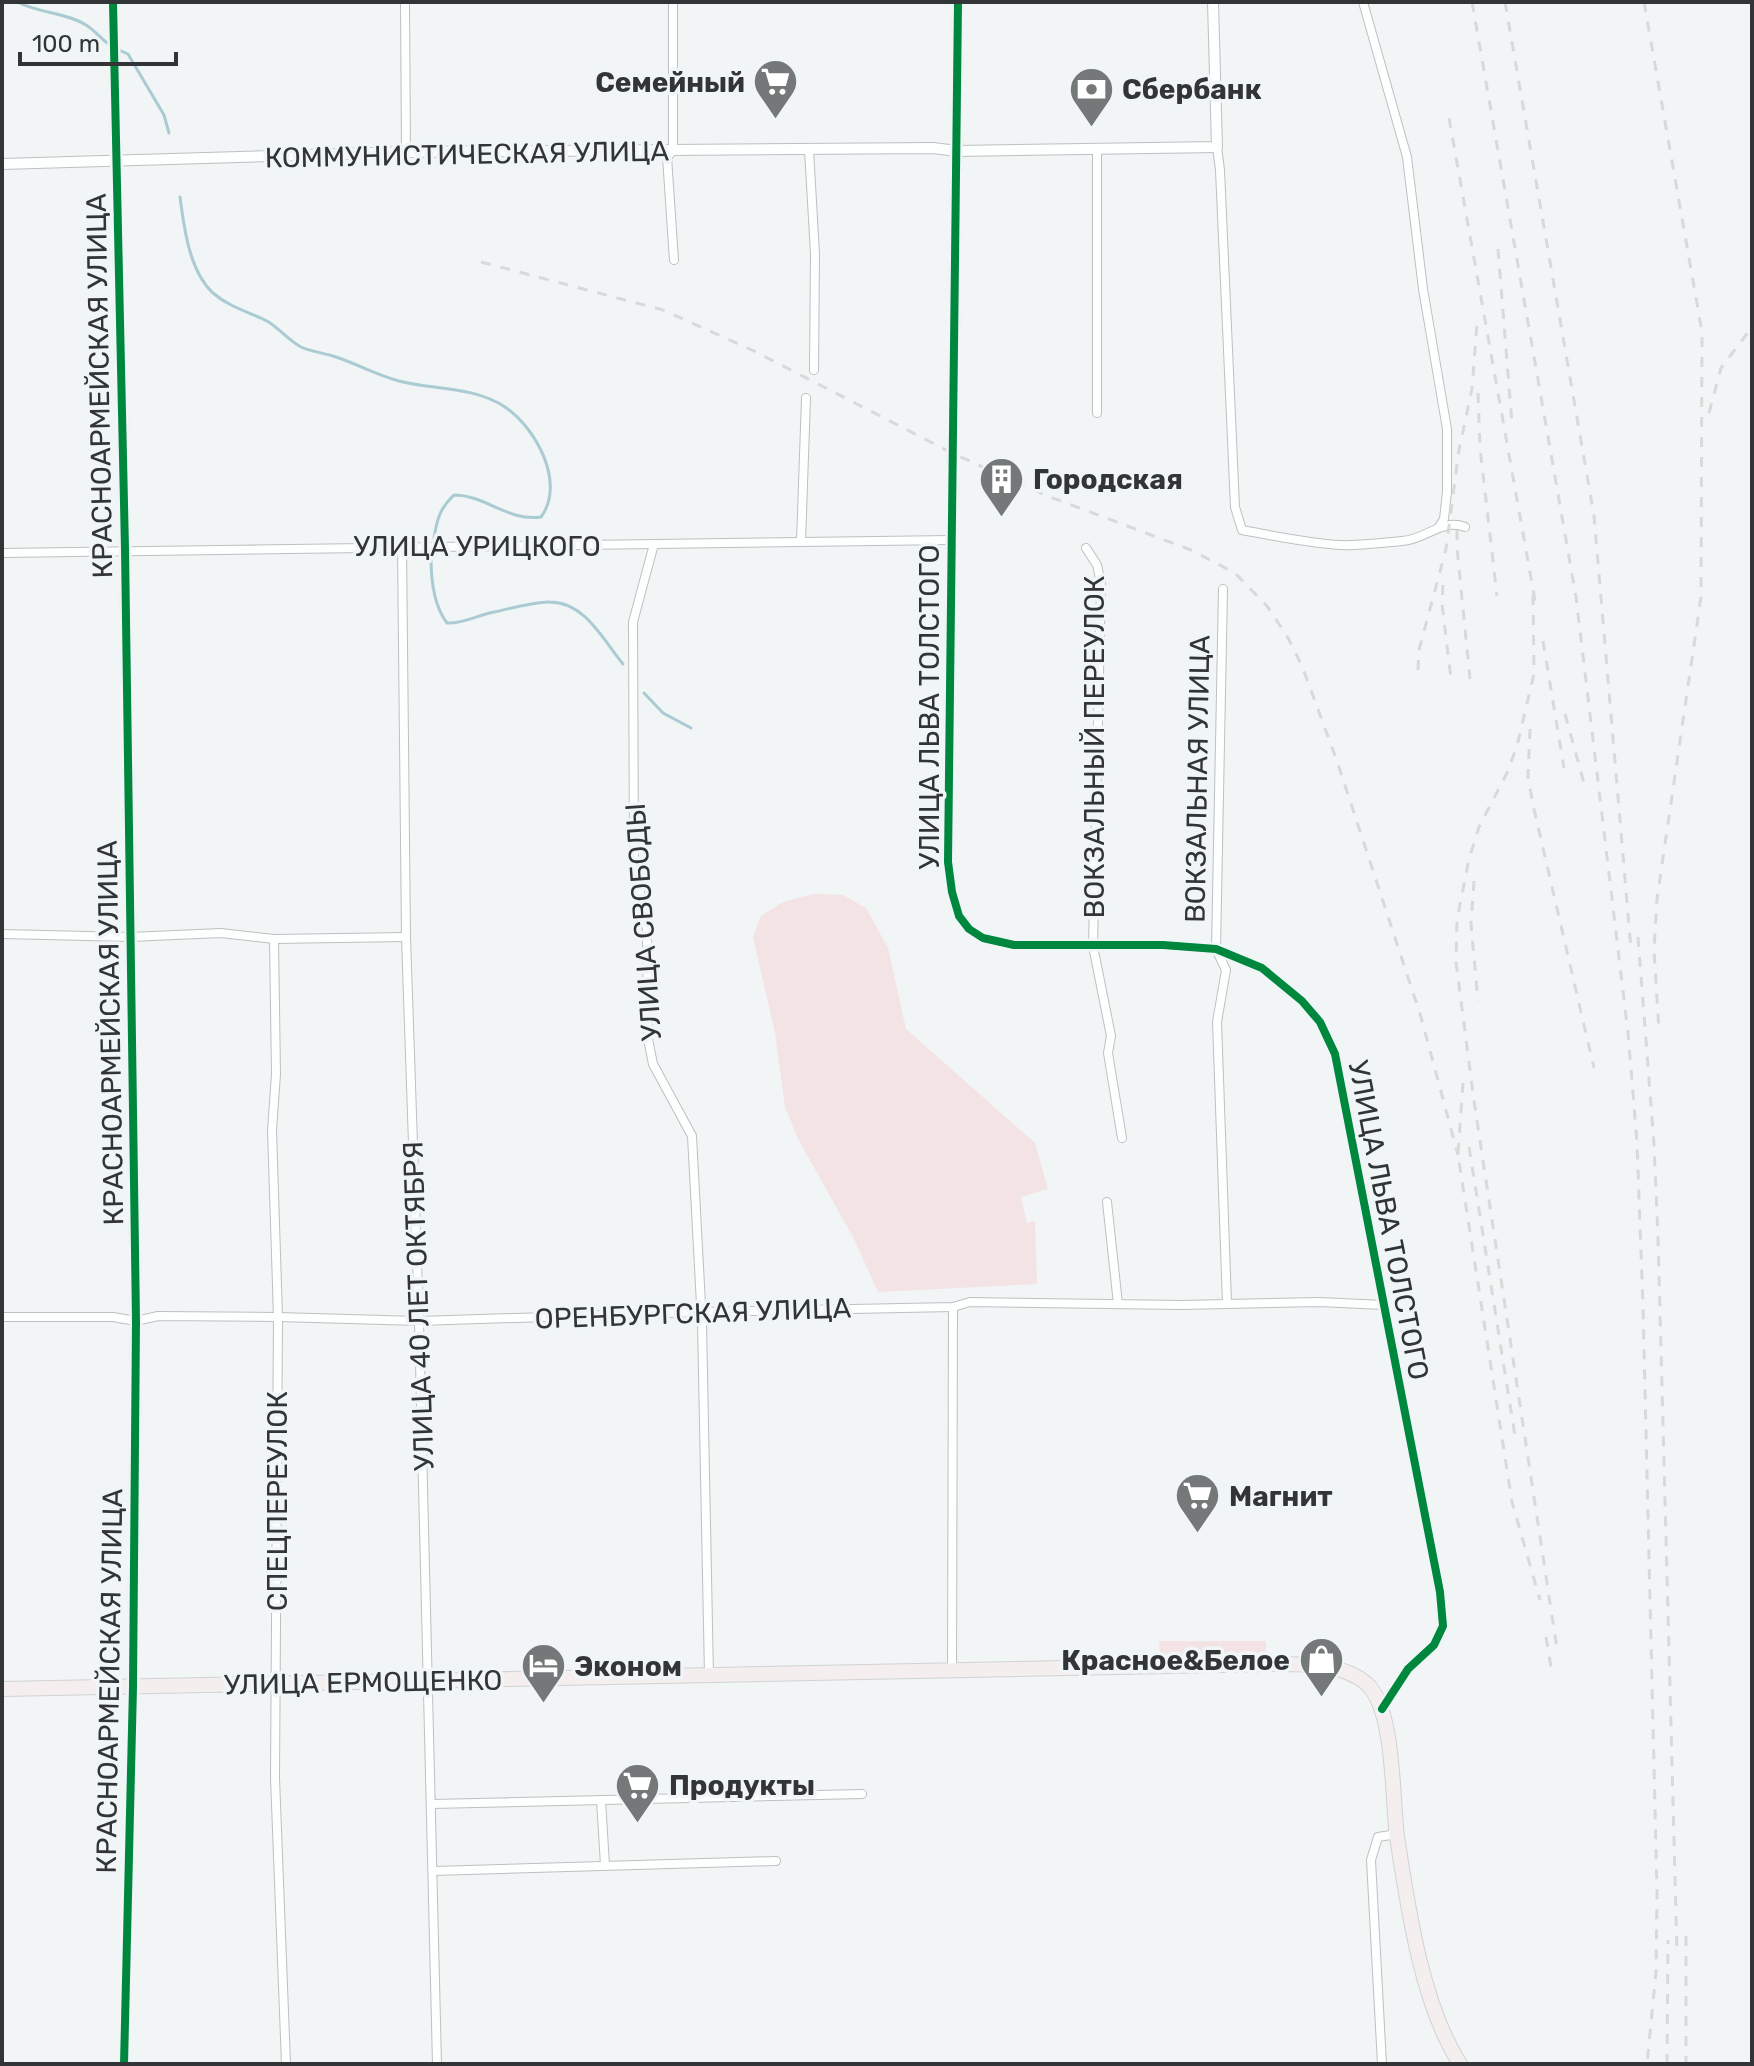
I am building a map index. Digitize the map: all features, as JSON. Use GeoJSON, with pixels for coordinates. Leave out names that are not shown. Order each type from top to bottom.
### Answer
{"type":"FeatureCollection","features":[{"type":"Feature","properties":{"kind":"highway","name":"УЛИЦА ЕРМОЩЕНКО"},"geometry":{"type":"LineString","coordinates":[[2,1689],[1273,1664],[1312,1665],[1345,1673],[1368,1685],[1382,1709]]}},
{"type":"Feature","properties":{"kind":"highway"},"geometry":{"type":"LineString","coordinates":[[1382,1709],[1397,1834],[1414,1938],[1435,2010],[1460,2064]]}},
{"type":"Feature","properties":{"kind":"street","name":"КРАСНОАРМЕЙСКАЯ УЛИЦА"},"geometry":{"type":"LineString","coordinates":[[113,2],[125,549],[136,1321],[133,1687],[124,2064]]}},
{"type":"Feature","properties":{"kind":"street"},"geometry":{"type":"LineString","coordinates":[[405,2],[406,152]]}},
{"type":"Feature","properties":{"kind":"street"},"geometry":{"type":"LineString","coordinates":[[673,2],[673,151],[667,157],[674,260]]}},
{"type":"Feature","properties":{"kind":"street","name":"УЛИЦА ЛЬВА ТОЛСТОГО"},"geometry":{"type":"LineString","coordinates":[[958,2],[948,862],[952,892],[959,916],[969,929],[997,943],[1163,945],[1216,949],[1262,968],[1302,1001],[1320,1022],[1335,1054],[1440,1592],[1443,1626],[1434,1645],[1408,1669],[1382,1709]]}},
{"type":"Feature","properties":{"kind":"street"},"geometry":{"type":"LineString","coordinates":[[1213,2],[1235,507],[1242,530],[1342,545],[1407,541],[1420,538],[1439,527],[1457,524],[1465,527]]}},
{"type":"Feature","properties":{"kind":"street"},"geometry":{"type":"LineString","coordinates":[[1363,2],[1407,157],[1423,289],[1447,429],[1447,492],[1444,519],[1439,527]]}},
{"type":"Feature","properties":{"kind":"street"},"geometry":{"type":"LineString","coordinates":[[1097,413],[1097,149],[1217,147]]}},
{"type":"Feature","properties":{"kind":"street","name":"КОММУНИСТИЧЕСКАЯ УЛИЦА"},"geometry":{"type":"LineString","coordinates":[[2,164],[117,163],[406,152],[1097,149]]}},
{"type":"Feature","properties":{"kind":"street"},"geometry":{"type":"LineString","coordinates":[[809,150],[815,254],[814,370]]}},
{"type":"Feature","properties":{"kind":"street"},"geometry":{"type":"LineString","coordinates":[[801,542],[806,398]]}},
{"type":"Feature","properties":{"kind":"street","name":"УЛИЦА УРИЦКОГО"},"geometry":{"type":"LineString","coordinates":[[2,553],[951,540]]}},
{"type":"Feature","properties":{"kind":"street","name":"УЛИЦА СВОБОДЫ"},"geometry":{"type":"LineString","coordinates":[[654,544],[633,622],[634,860],[647,930],[648,1039],[653,1064],[692,1136],[700,1312],[709,1676]]}},
{"type":"Feature","properties":{"kind":"street","name":"УЛИЦА 40 ЛЕТ ОКТЯБРЯ"},"geometry":{"type":"LineString","coordinates":[[402,547],[406,937],[419,1321],[437,2064]]}},
{"type":"Feature","properties":{"kind":"street","name":"ВОКЗАЛЬНЫЙ ПЕРЕУЛОК"},"geometry":{"type":"LineString","coordinates":[[1086,548],[1097,565],[1101,583],[1093,946],[1111,1036],[1108,1053],[1122,1138]]}},
{"type":"Feature","properties":{"kind":"street","name":"ВОКЗАЛЬНАЯ УЛИЦА"},"geometry":{"type":"LineString","coordinates":[[1223,589],[1216,949],[1226,970],[1217,1022],[1227,1303]]}},
{"type":"Feature","properties":{"kind":"street"},"geometry":{"type":"LineString","coordinates":[[2,934],[130,937],[221,933],[274,939],[406,937]]}},
{"type":"Feature","properties":{"kind":"street","name":"СПЕЦПЕРЕУЛОК"},"geometry":{"type":"LineString","coordinates":[[274,939],[276,1074],[272,1130],[278,1317],[275,1778],[286,2064]]}},
{"type":"Feature","properties":{"kind":"street"},"geometry":{"type":"LineString","coordinates":[[1107,1202],[1118,1304]]}},
{"type":"Feature","properties":{"kind":"street","name":"ОРЕНБУРГСКАЯ УЛИЦА"},"geometry":{"type":"LineString","coordinates":[[2,1317],[113,1317],[136,1321],[158,1316],[419,1321],[953,1307],[970,1302],[1319,1302],[1384,1305]]}},
{"type":"Feature","properties":{"kind":"street"},"geometry":{"type":"LineString","coordinates":[[952,1672],[953,1307]]}},
{"type":"Feature","properties":{"kind":"street"},"geometry":{"type":"LineString","coordinates":[[432,1804],[862,1794]]}},
{"type":"Feature","properties":{"kind":"street"},"geometry":{"type":"LineString","coordinates":[[601,1800],[605,1865]]}},
{"type":"Feature","properties":{"kind":"street"},"geometry":{"type":"LineString","coordinates":[[1382,2064],[1371,1860],[1378,1837],[1397,1834]]}},
{"type":"Feature","properties":{"kind":"street"},"geometry":{"type":"LineString","coordinates":[[433,1871],[776,1861]]}},
{"type":"Feature","properties":{"kind":"shaded area"},"geometry":{"type":"Polygon","coordinates":[[[814,894],[843,895],[866,908],[888,948],[906,1029],[1035,1143],[1048,1189],[1021,1197],[1027,1223],[1035,1221],[1037,1284],[878,1292],[853,1237],[798,1139],[785,1107],[775,1033],[753,937],[761,916],[783,902],[814,894]]]}},
{"type":"Feature","properties":{"kind":"shaded area"},"geometry":{"type":"Polygon","coordinates":[[[1159,1641],[1266,1641],[1266,1653],[1160,1654],[1159,1641]]]}},
{"type":"Feature","properties":{"kind":"waterway"},"geometry":{"type":"LineString","coordinates":[[17,2],[78,21],[112,46]]}},
{"type":"Feature","properties":{"kind":"waterway"},"geometry":{"type":"LineString","coordinates":[[119,50],[128,54],[164,115],[169,133]]}},
{"type":"Feature","properties":{"kind":"waterway"},"geometry":{"type":"LineString","coordinates":[[180,197],[193,261],[205,284],[219,298],[267,321],[301,347],[399,381],[480,395],[505,407],[527,428],[537,442],[549,473],[548,503],[541,517],[518,516],[476,499],[454,495],[440,514],[434,538]]}},
{"type":"Feature","properties":{"kind":"waterway"},"geometry":{"type":"LineString","coordinates":[[431,558],[434,592],[447,623],[531,604],[562,604],[583,615],[623,664]]}},
{"type":"Feature","properties":{"kind":"waterway"},"geometry":{"type":"LineString","coordinates":[[644,693],[663,713],[691,728]]}},
{"type":"Feature","properties":{"kind":"railway"},"geometry":{"type":"LineString","coordinates":[[1472,2],[1576,597],[1628,1033],[1637,1142],[1643,1307],[1657,1892],[1656,1972],[1647,2064]]}},
{"type":"Feature","properties":{"kind":"railway"},"geometry":{"type":"LineString","coordinates":[[1505,2],[1594,516],[1631,949]]}},
{"type":"Feature","properties":{"kind":"railway"},"geometry":{"type":"LineString","coordinates":[[1644,2],[1702,332],[1701,597],[1657,899],[1654,950],[1659,1031]]}},
{"type":"Feature","properties":{"kind":"railway"},"geometry":{"type":"LineString","coordinates":[[1449,118],[1536,606]]}},
{"type":"Feature","properties":{"kind":"railway"},"geometry":{"type":"LineString","coordinates":[[1498,249],[1512,424]]}},
{"type":"Feature","properties":{"kind":"railway"},"geometry":{"type":"LineString","coordinates":[[481,262],[663,310],[752,350],[952,453],[1045,495],[1191,550],[1235,573],[1267,606],[1302,666],[1337,761],[1421,1017],[1458,1155]]}},
{"type":"Feature","properties":{"kind":"railway"},"geometry":{"type":"LineString","coordinates":[[1418,670],[1419,650],[1446,549],[1459,450],[1472,389],[1477,324]]}},
{"type":"Feature","properties":{"kind":"railway"},"geometry":{"type":"LineString","coordinates":[[1709,413],[1721,368],[1752,327]]}},
{"type":"Feature","properties":{"kind":"railway"},"geometry":{"type":"LineString","coordinates":[[1478,393],[1480,448],[1497,596]]}},
{"type":"Feature","properties":{"kind":"railway"},"geometry":{"type":"LineString","coordinates":[[1457,530],[1470,679]]}},
{"type":"Feature","properties":{"kind":"railway"},"geometry":{"type":"LineString","coordinates":[[1443,585],[1442,604],[1451,679]]}},
{"type":"Feature","properties":{"kind":"railway"},"geometry":{"type":"LineString","coordinates":[[1533,595],[1534,674],[1517,746],[1507,773],[1479,827],[1469,859],[1457,920],[1456,962],[1474,1101],[1557,1649]]}},
{"type":"Feature","properties":{"kind":"railway"},"geometry":{"type":"LineString","coordinates":[[1543,641],[1564,768]]}},
{"type":"Feature","properties":{"kind":"railway"},"geometry":{"type":"LineString","coordinates":[[1565,714],[1585,787]]}},
{"type":"Feature","properties":{"kind":"railway"},"geometry":{"type":"LineString","coordinates":[[1530,729],[1528,777],[1533,805],[1594,1068]]}},
{"type":"Feature","properties":{"kind":"railway"},"geometry":{"type":"LineString","coordinates":[[1474,881],[1471,924],[1478,1001]]}},
{"type":"Feature","properties":{"kind":"railway"},"geometry":{"type":"LineString","coordinates":[[1638,937],[1658,1237],[1677,1952]]}},
{"type":"Feature","properties":{"kind":"railway"},"geometry":{"type":"LineString","coordinates":[[1463,1083],[1458,1155],[1512,1502],[1540,1600]]}},
{"type":"Feature","properties":{"kind":"railway"},"geometry":{"type":"LineString","coordinates":[[1469,1147],[1515,1436]]}},
{"type":"Feature","properties":{"kind":"railway"},"geometry":{"type":"LineString","coordinates":[[1546,1637],[1551,1667]]}},
{"type":"Feature","properties":{"kind":"railway"},"geometry":{"type":"LineString","coordinates":[[1686,1936],[1686,2064]]}},
{"type":"Feature","properties":{"kind":"railway"},"geometry":{"type":"LineString","coordinates":[[1667,2064],[1668,1940]]}},
{"type":"Feature","properties":{"kind":"cycle path"},"geometry":{"type":"LineString","coordinates":[[113,2],[125,549],[136,1321],[133,1687],[124,2064]]}},
{"type":"Feature","properties":{"kind":"cycle path"},"geometry":{"type":"LineString","coordinates":[[958,2],[948,862],[952,892],[959,916],[969,929],[983,938],[1014,945],[1163,945],[1216,949],[1262,968],[1302,1001],[1320,1022],[1335,1054],[1440,1592],[1443,1626],[1434,1645],[1408,1669],[1382,1709]]}},
{"type":"Feature","properties":{"kind":"place","name":"Семейный"},"geometry":{"type":"Point","coordinates":[776,121]}},
{"type":"Feature","properties":{"kind":"place","name":"Сбербанк"},"geometry":{"type":"Point","coordinates":[1091,128]}},
{"type":"Feature","properties":{"kind":"place","name":"Городская"},"geometry":{"type":"Point","coordinates":[1002,518]}},
{"type":"Feature","properties":{"kind":"place","name":"Магнит"},"geometry":{"type":"Point","coordinates":[1198,1535]}},
{"type":"Feature","properties":{"kind":"place","name":"Красное&Белое"},"geometry":{"type":"Point","coordinates":[1321,1699]}},
{"type":"Feature","properties":{"kind":"place","name":"Эконом"},"geometry":{"type":"Point","coordinates":[543,1705]}},
{"type":"Feature","properties":{"kind":"place","name":"Продукты"},"geometry":{"type":"Point","coordinates":[638,1824]}}]}
